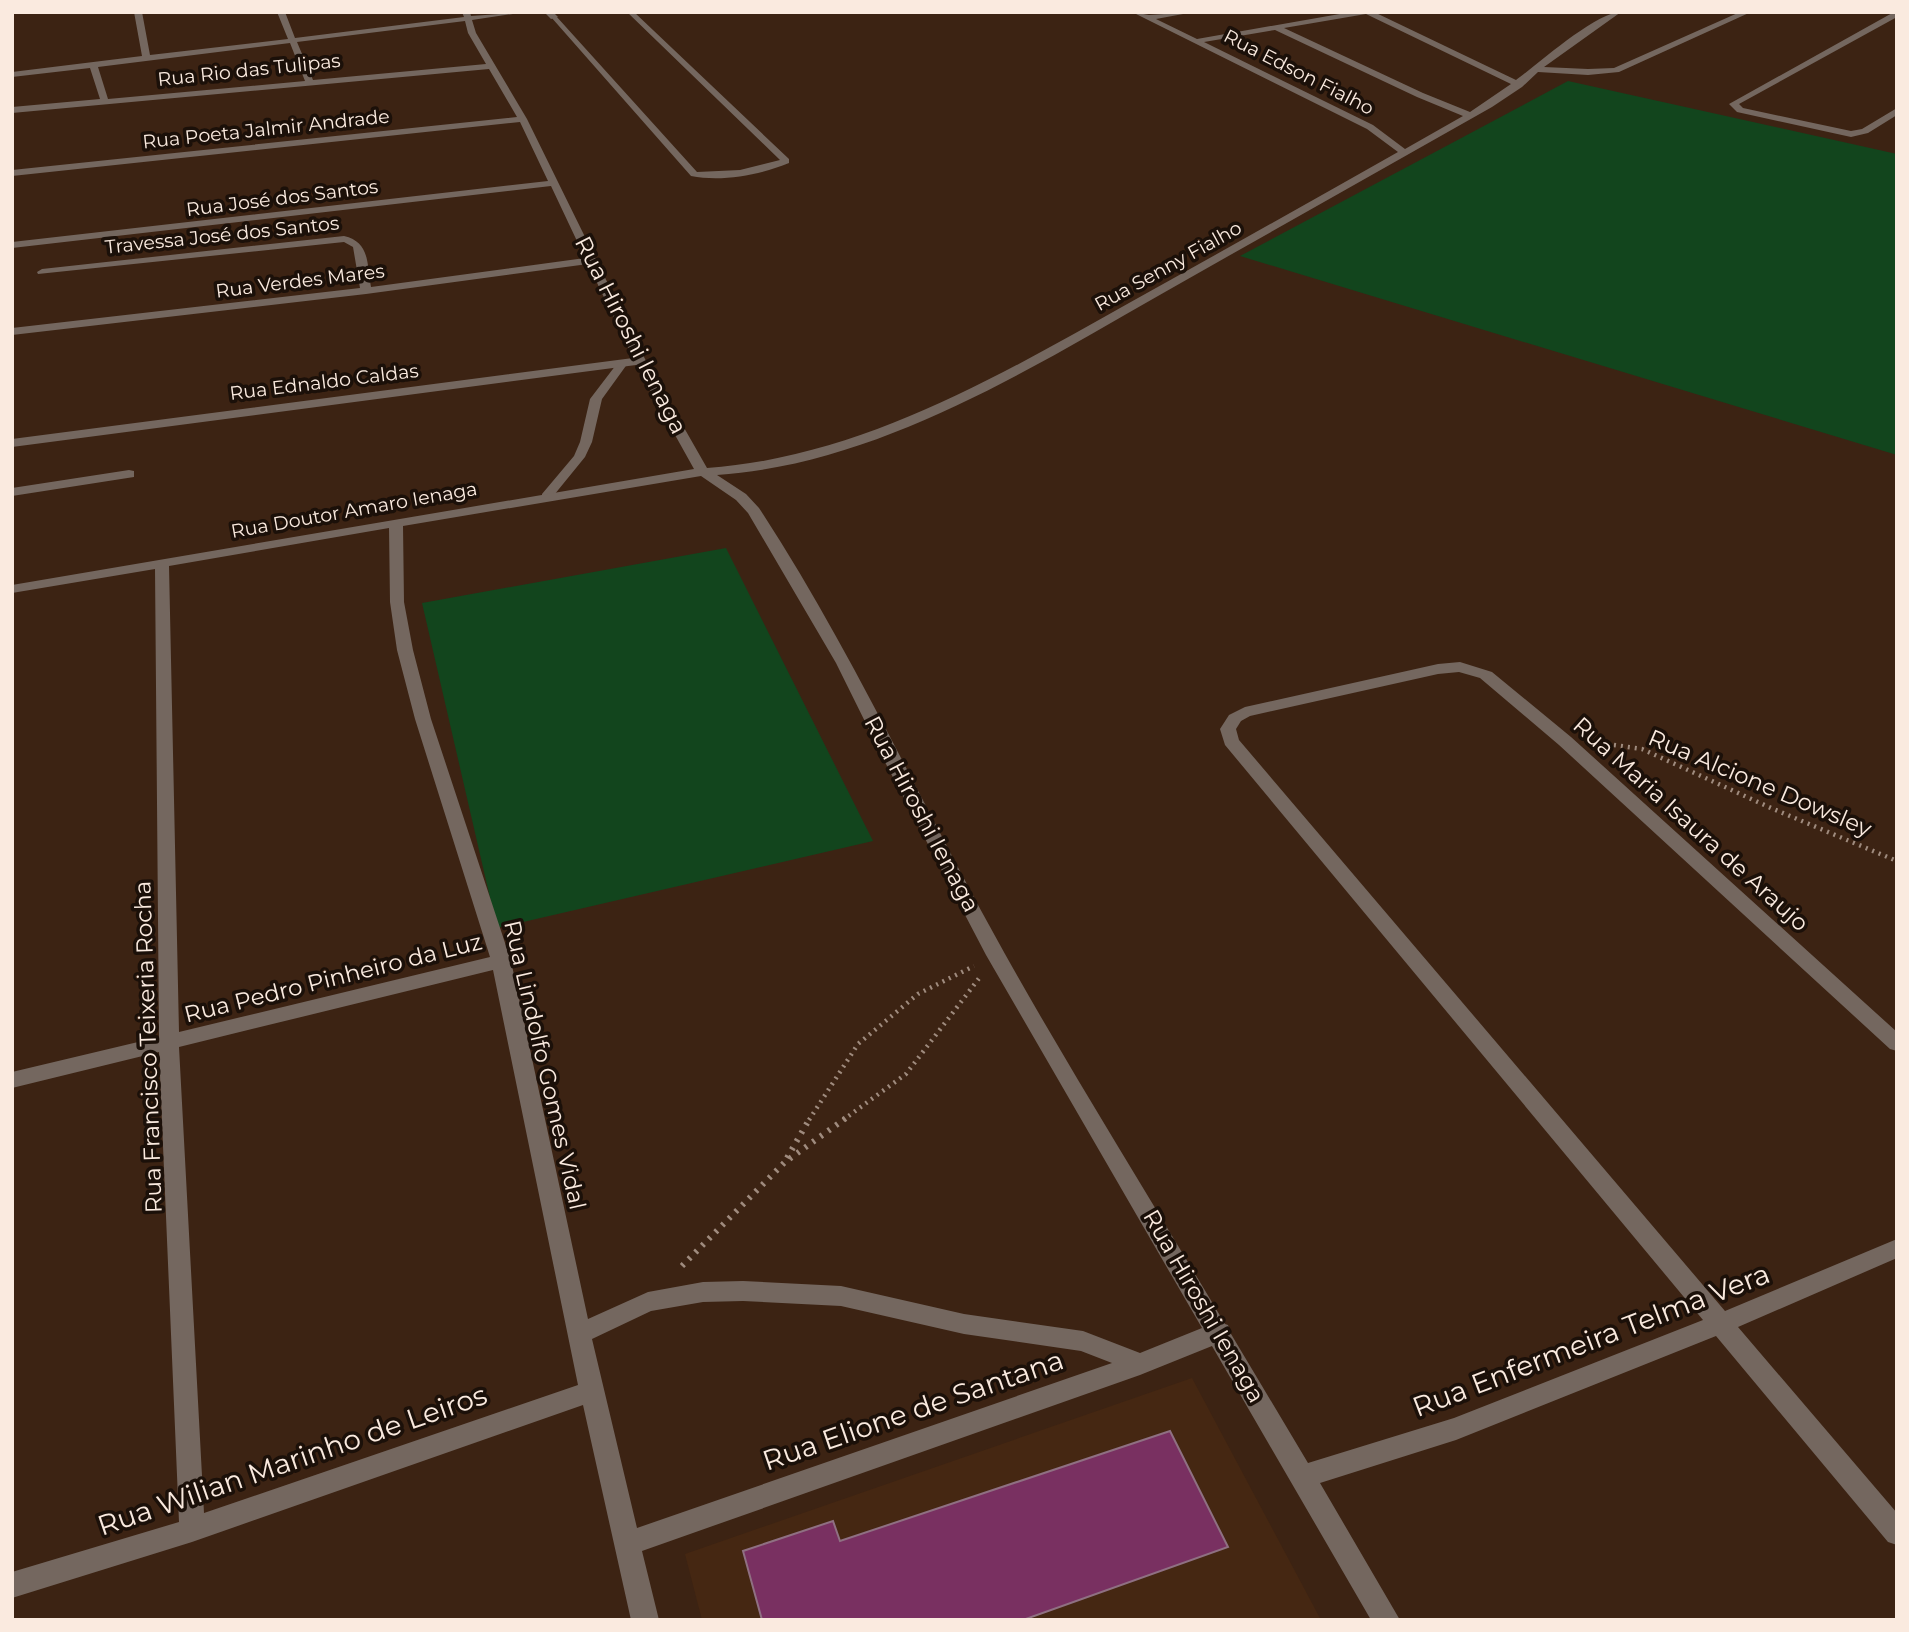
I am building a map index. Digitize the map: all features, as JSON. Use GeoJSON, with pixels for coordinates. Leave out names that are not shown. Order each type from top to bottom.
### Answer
{"type":"FeatureCollection","features":[{"type":"Feature","properties":{"kind":"street"},"geometry":{"type":"LineString","coordinates":[[138,12],[147,59]]}},
{"type":"Feature","properties":{"kind":"street"},"geometry":{"type":"LineString","coordinates":[[281,12],[309,81]]}},
{"type":"Feature","properties":{"kind":"street"},"geometry":{"type":"LineString","coordinates":[[12,75],[292,41],[468,15],[522,12]]}},
{"type":"Feature","properties":{"kind":"street","name":"Rua Edson Fialho"},"geometry":{"type":"LineString","coordinates":[[1136,12],[1370,127],[1405,153]]}},
{"type":"Feature","properties":{"kind":"street"},"geometry":{"type":"LineString","coordinates":[[1146,18],[1190,12]]}},
{"type":"Feature","properties":{"kind":"street"},"geometry":{"type":"LineString","coordinates":[[1197,41],[1366,12],[1519,85]]}},
{"type":"Feature","properties":{"kind":"street","name":"Rua Senny Fialho"},"geometry":{"type":"LineString","coordinates":[[702,471],[735,470],[785,461],[873,436],[947,406],[1042,357],[1405,153],[1519,85],[1585,32],[1617,12]]}},
{"type":"Feature","properties":{"kind":"street"},"geometry":{"type":"LineString","coordinates":[[1537,69],[1588,72],[1616,70],[1747,12]]}},
{"type":"Feature","properties":{"kind":"street","name":"Rua Hiroshi Ienaga"},"geometry":{"type":"LineString","coordinates":[[468,15],[472,33],[523,119],[640,361],[702,471],[741,497],[754,511],[844,663],[894,764],[996,955],[1220,1332],[1386,1620]]}},
{"type":"Feature","properties":{"kind":"street"},"geometry":{"type":"LineString","coordinates":[[1890,16],[1733,104],[1740,110],[1851,134],[1865,131],[1897,111]]}},
{"type":"Feature","properties":{"kind":"street"},"geometry":{"type":"LineString","coordinates":[[1274,27],[1348,58],[1417,95],[1469,115]]}},
{"type":"Feature","properties":{"kind":"street"},"geometry":{"type":"LineString","coordinates":[[93,65],[105,102]]}},
{"type":"Feature","properties":{"kind":"street","name":"Rua Rio das Tulipas"},"geometry":{"type":"LineString","coordinates":[[12,110],[490,66]]}},
{"type":"Feature","properties":{"kind":"street","name":"Rua Poeta Jalmir Andrade"},"geometry":{"type":"LineString","coordinates":[[12,173],[523,119]]}},
{"type":"Feature","properties":{"kind":"street","name":"Rua José dos Santos"},"geometry":{"type":"LineString","coordinates":[[12,245],[555,183]]}},
{"type":"Feature","properties":{"kind":"street","name":"Travessa José dos Santos"},"geometry":{"type":"LineString","coordinates":[[42,272],[344,239],[353,241],[358,247],[366,291]]}},
{"type":"Feature","properties":{"kind":"street","name":"Rua Verdes Mares"},"geometry":{"type":"LineString","coordinates":[[12,332],[366,291],[591,260]]}},
{"type":"Feature","properties":{"kind":"street","name":"Rua Ednaldo Caldas"},"geometry":{"type":"LineString","coordinates":[[12,443],[640,361]]}},
{"type":"Feature","properties":{"kind":"street","name":"Rua Doutor Amaro Ienaga"},"geometry":{"type":"LineString","coordinates":[[12,589],[702,471]]}},
{"type":"Feature","properties":{"kind":"street"},"geometry":{"type":"LineString","coordinates":[[12,492],[129,474]]}},
{"type":"Feature","properties":{"kind":"street","name":"Rua Lindolfo Gomes Vidal"},"geometry":{"type":"LineString","coordinates":[[396,523],[397,602],[405,650],[423,719],[501,961],[579,1334],[645,1620]]}},
{"type":"Feature","properties":{"kind":"street","name":"Rua Francisco Teixeria Rocha"},"geometry":{"type":"LineString","coordinates":[[162,562],[169,1044],[192,1530]]}},
{"type":"Feature","properties":{"kind":"street","name":"Rua Maria Isaura de Araujo"},"geometry":{"type":"LineString","coordinates":[[1722,1323],[1231,741],[1228,729],[1235,718],[1245,712],[1438,669],[1460,667],[1486,675],[1565,741],[1897,1044]]}},
{"type":"Feature","properties":{"kind":"street","name":"Rua Pedro Pinheiro da Luz"},"geometry":{"type":"LineString","coordinates":[[12,1080],[169,1044],[501,961]]}},
{"type":"Feature","properties":{"kind":"street","name":"Rua Enfermeira Telma Vera"},"geometry":{"type":"LineString","coordinates":[[1303,1476],[1456,1429],[1722,1323],[1897,1248]]}},
{"type":"Feature","properties":{"kind":"street"},"geometry":{"type":"LineString","coordinates":[[579,1334],[648,1302],[703,1292],[743,1291],[841,1296],[964,1324],[1083,1341],[1140,1364]]}},
{"type":"Feature","properties":{"kind":"street"},"geometry":{"type":"LineString","coordinates":[[1722,1323],[1897,1533]]}},
{"type":"Feature","properties":{"kind":"street","name":"Rua Elione de Santana"},"geometry":{"type":"LineString","coordinates":[[627,1544],[1140,1364],[1220,1332]]}},
{"type":"Feature","properties":{"kind":"street","name":"Rua Wilian Marinho de Leiros"},"geometry":{"type":"LineString","coordinates":[[12,1585],[192,1530],[592,1391]]}},
{"type":"Feature","properties":{"kind":"lane"},"geometry":{"type":"LineString","coordinates":[[551,15],[694,174],[707,176],[770,167],[786,161],[630,12]]}},
{"type":"Feature","properties":{"kind":"lane"},"geometry":{"type":"LineString","coordinates":[[546,497],[579,457],[586,442],[596,399],[623,363]]}},
{"type":"Feature","properties":{"kind":"path","name":"Rua Alcione Dowsley"},"geometry":{"type":"LineString","coordinates":[[1565,741],[1617,744],[1642,749],[1771,808],[1897,861]]}},
{"type":"Feature","properties":{"kind":"path"},"geometry":{"type":"LineString","coordinates":[[785,1162],[817,1105],[858,1044],[918,994],[996,955]]}},
{"type":"Feature","properties":{"kind":"path"},"geometry":{"type":"LineString","coordinates":[[648,1302],[785,1162],[906,1074],[996,955]]}},
{"type":"Feature","properties":{"kind":"shaded area"},"geometry":{"type":"Polygon","coordinates":[[[1192,1378],[1321,1620],[702,1620],[685,1554],[1192,1378]]]}},
{"type":"Feature","properties":{"kind":"green space"},"geometry":{"type":"Polygon","coordinates":[[[1568,81],[1897,154],[1897,455],[1240,256],[1568,81]]]}},
{"type":"Feature","properties":{"kind":"green space"},"geometry":{"type":"Polygon","coordinates":[[[726,548],[873,841],[497,928],[422,603],[726,548]]]}},
{"type":"Feature","properties":{"kind":"building"},"geometry":{"type":"Polygon","coordinates":[[[1170,1431],[1228,1547],[1023,1620],[762,1620],[743,1551],[833,1521],[840,1541],[1170,1431]]]}}]}
